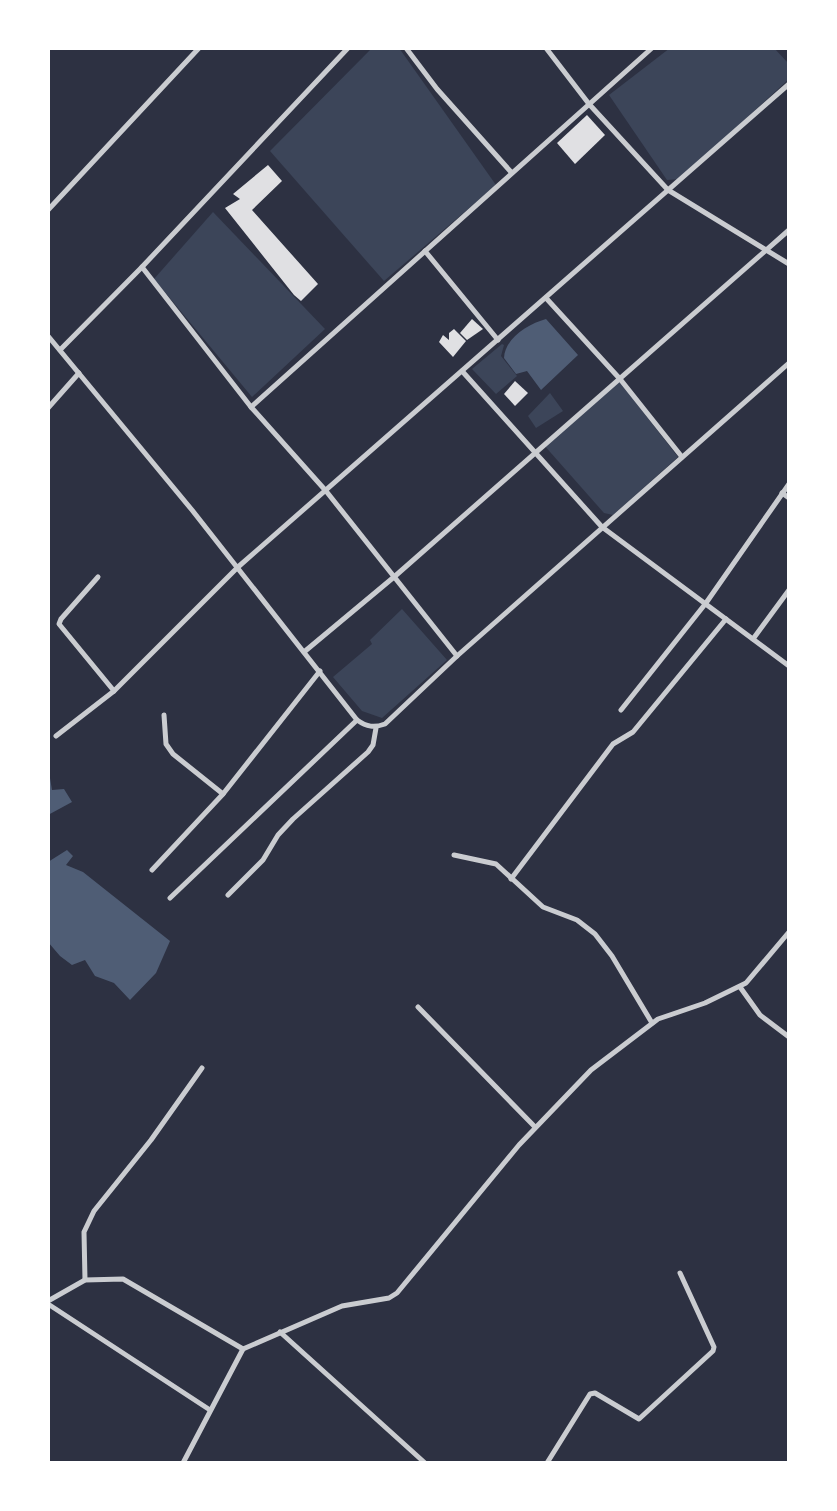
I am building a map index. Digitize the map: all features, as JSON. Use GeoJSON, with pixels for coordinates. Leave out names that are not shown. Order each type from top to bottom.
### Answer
{"type":"FeatureCollection","features":[{"type":"Feature","properties":{"kind":"street"},"geometry":{"type":"LineString","coordinates":[[48,210],[199,48]]}},
{"type":"Feature","properties":{"kind":"street"},"geometry":{"type":"LineString","coordinates":[[60,350],[348,48]]}},
{"type":"Feature","properties":{"kind":"street"},"geometry":{"type":"LineString","coordinates":[[406,48],[437,89],[511,172]]}},
{"type":"Feature","properties":{"kind":"street"},"geometry":{"type":"LineString","coordinates":[[546,48],[589,104],[668,190],[789,264]]}},
{"type":"Feature","properties":{"kind":"street"},"geometry":{"type":"LineString","coordinates":[[251,407],[652,48]]}},
{"type":"Feature","properties":{"kind":"street"},"geometry":{"type":"LineString","coordinates":[[56,736],[114,691],[238,567],[789,84]]}},
{"type":"Feature","properties":{"kind":"street"},"geometry":{"type":"LineString","coordinates":[[304,652],[394,577],[789,230]]}},
{"type":"Feature","properties":{"kind":"street"},"geometry":{"type":"LineString","coordinates":[[425,251],[498,340]]}},
{"type":"Feature","properties":{"kind":"street"},"geometry":{"type":"LineString","coordinates":[[142,267],[251,407],[326,491],[457,656]]}},
{"type":"Feature","properties":{"kind":"street"},"geometry":{"type":"LineString","coordinates":[[546,298],[620,379],[682,457]]}},
{"type":"Feature","properties":{"kind":"street"},"geometry":{"type":"LineString","coordinates":[[48,336],[238,567],[357,720],[365,726],[376,728],[385,724],[457,656],[789,363]]}},
{"type":"Feature","properties":{"kind":"street"},"geometry":{"type":"LineString","coordinates":[[462,371],[602,527],[789,666]]}},
{"type":"Feature","properties":{"kind":"street"},"geometry":{"type":"LineString","coordinates":[[48,408],[79,373]]}},
{"type":"Feature","properties":{"kind":"street"},"geometry":{"type":"LineString","coordinates":[[621,710],[706,603],[789,484]]}},
{"type":"Feature","properties":{"kind":"street"},"geometry":{"type":"LineString","coordinates":[[782,493],[789,498]]}},
{"type":"Feature","properties":{"kind":"street"},"geometry":{"type":"LineString","coordinates":[[98,577],[59,624],[114,691]]}},
{"type":"Feature","properties":{"kind":"street"},"geometry":{"type":"LineString","coordinates":[[753,639],[789,590]]}},
{"type":"Feature","properties":{"kind":"street"},"geometry":{"type":"LineString","coordinates":[[511,879],[613,744],[633,732],[726,619]]}},
{"type":"Feature","properties":{"kind":"street"},"geometry":{"type":"LineString","coordinates":[[152,870],[223,794],[320,671]]}},
{"type":"Feature","properties":{"kind":"street"},"geometry":{"type":"LineString","coordinates":[[164,715],[166,744],[173,754],[223,794]]}},
{"type":"Feature","properties":{"kind":"street"},"geometry":{"type":"LineString","coordinates":[[170,898],[357,720]]}},
{"type":"Feature","properties":{"kind":"street"},"geometry":{"type":"LineString","coordinates":[[228,895],[263,860],[278,835],[293,819],[368,752],[373,745],[376,728]]}},
{"type":"Feature","properties":{"kind":"street"},"geometry":{"type":"LineString","coordinates":[[454,855],[489,861],[543,907],[577,920],[595,934],[612,956],[652,1023]]}},
{"type":"Feature","properties":{"kind":"street"},"geometry":{"type":"LineString","coordinates":[[183,1463],[243,1349],[342,1306],[389,1298],[397,1293],[535,1127],[591,1070],[658,1019],[740,987],[750,980],[789,932]]}},
{"type":"Feature","properties":{"kind":"street"},"geometry":{"type":"LineString","coordinates":[[740,987],[760,1015],[789,1037]]}},
{"type":"Feature","properties":{"kind":"street"},"geometry":{"type":"LineString","coordinates":[[418,1007],[535,1127]]}},
{"type":"Feature","properties":{"kind":"street"},"geometry":{"type":"LineString","coordinates":[[85,1280],[84,1232],[94,1211],[151,1140],[202,1068]]}},
{"type":"Feature","properties":{"kind":"street"},"geometry":{"type":"LineString","coordinates":[[547,1463],[590,1394],[595,1393],[639,1419],[713,1351],[714,1347],[680,1273]]}},
{"type":"Feature","properties":{"kind":"street"},"geometry":{"type":"LineString","coordinates":[[210,1410],[48,1302],[85,1280],[116,1278],[130,1282],[243,1349]]}},
{"type":"Feature","properties":{"kind":"street"},"geometry":{"type":"LineString","coordinates":[[280,1332],[425,1463]]}},
{"type":"Feature","properties":{"kind":"shaded area"},"geometry":{"type":"Polygon","coordinates":[[[372,48],[399,48],[496,185],[384,281],[270,151],[372,48]]]}},
{"type":"Feature","properties":{"kind":"shaded area"},"geometry":{"type":"Polygon","coordinates":[[[670,48],[774,48],[789,64],[789,79],[680,179],[667,180],[609,95],[670,48]]]}},
{"type":"Feature","properties":{"kind":"shaded area"},"geometry":{"type":"Polygon","coordinates":[[[213,212],[325,329],[252,397],[154,279],[213,212]]]}},
{"type":"Feature","properties":{"kind":"shaded area"},"geometry":{"type":"Polygon","coordinates":[[[546,319],[578,355],[541,390],[527,371],[516,374],[504,358],[513,338],[532,324],[546,319]]]}},
{"type":"Feature","properties":{"kind":"shaded area"},"geometry":{"type":"Polygon","coordinates":[[[502,344],[501,356],[517,376],[496,394],[472,369],[502,344]]]}},
{"type":"Feature","properties":{"kind":"shaded area"},"geometry":{"type":"Polygon","coordinates":[[[619,381],[678,457],[613,515],[604,513],[543,444],[619,381]]]}},
{"type":"Feature","properties":{"kind":"shaded area"},"geometry":{"type":"Polygon","coordinates":[[[550,393],[563,411],[536,428],[528,416],[550,393]]]}},
{"type":"Feature","properties":{"kind":"shaded area"},"geometry":{"type":"Polygon","coordinates":[[[402,609],[447,660],[382,718],[362,711],[333,677],[372,644],[370,640],[402,609]]]}},
{"type":"Feature","properties":{"kind":"shaded area"},"geometry":{"type":"Polygon","coordinates":[[[48,779],[52,790],[64,789],[72,802],[48,815],[48,779]]]}},
{"type":"Feature","properties":{"kind":"shaded area"},"geometry":{"type":"Polygon","coordinates":[[[67,850],[73,856],[66,865],[83,872],[170,941],[156,973],[130,1000],[114,983],[95,976],[85,960],[72,965],[48,942],[48,862],[67,850]]]}},
{"type":"Feature","properties":{"kind":"building"},"geometry":{"type":"Polygon","coordinates":[[[587,115],[605,135],[575,164],[557,143],[587,115]]]}},
{"type":"Feature","properties":{"kind":"building"},"geometry":{"type":"Polygon","coordinates":[[[268,165],[282,181],[252,210],[318,284],[301,301],[225,208],[240,199],[233,194],[268,165]]]}},
{"type":"Feature","properties":{"kind":"building"},"geometry":{"type":"Polygon","coordinates":[[[472,319],[483,329],[467,340],[460,333],[472,319]]]}},
{"type":"Feature","properties":{"kind":"building"},"geometry":{"type":"Polygon","coordinates":[[[454,329],[466,341],[453,357],[439,342],[443,335],[449,340],[449,333],[454,329]]]}},
{"type":"Feature","properties":{"kind":"building"},"geometry":{"type":"Polygon","coordinates":[[[515,381],[528,393],[515,406],[504,394],[515,381]]]}}]}
